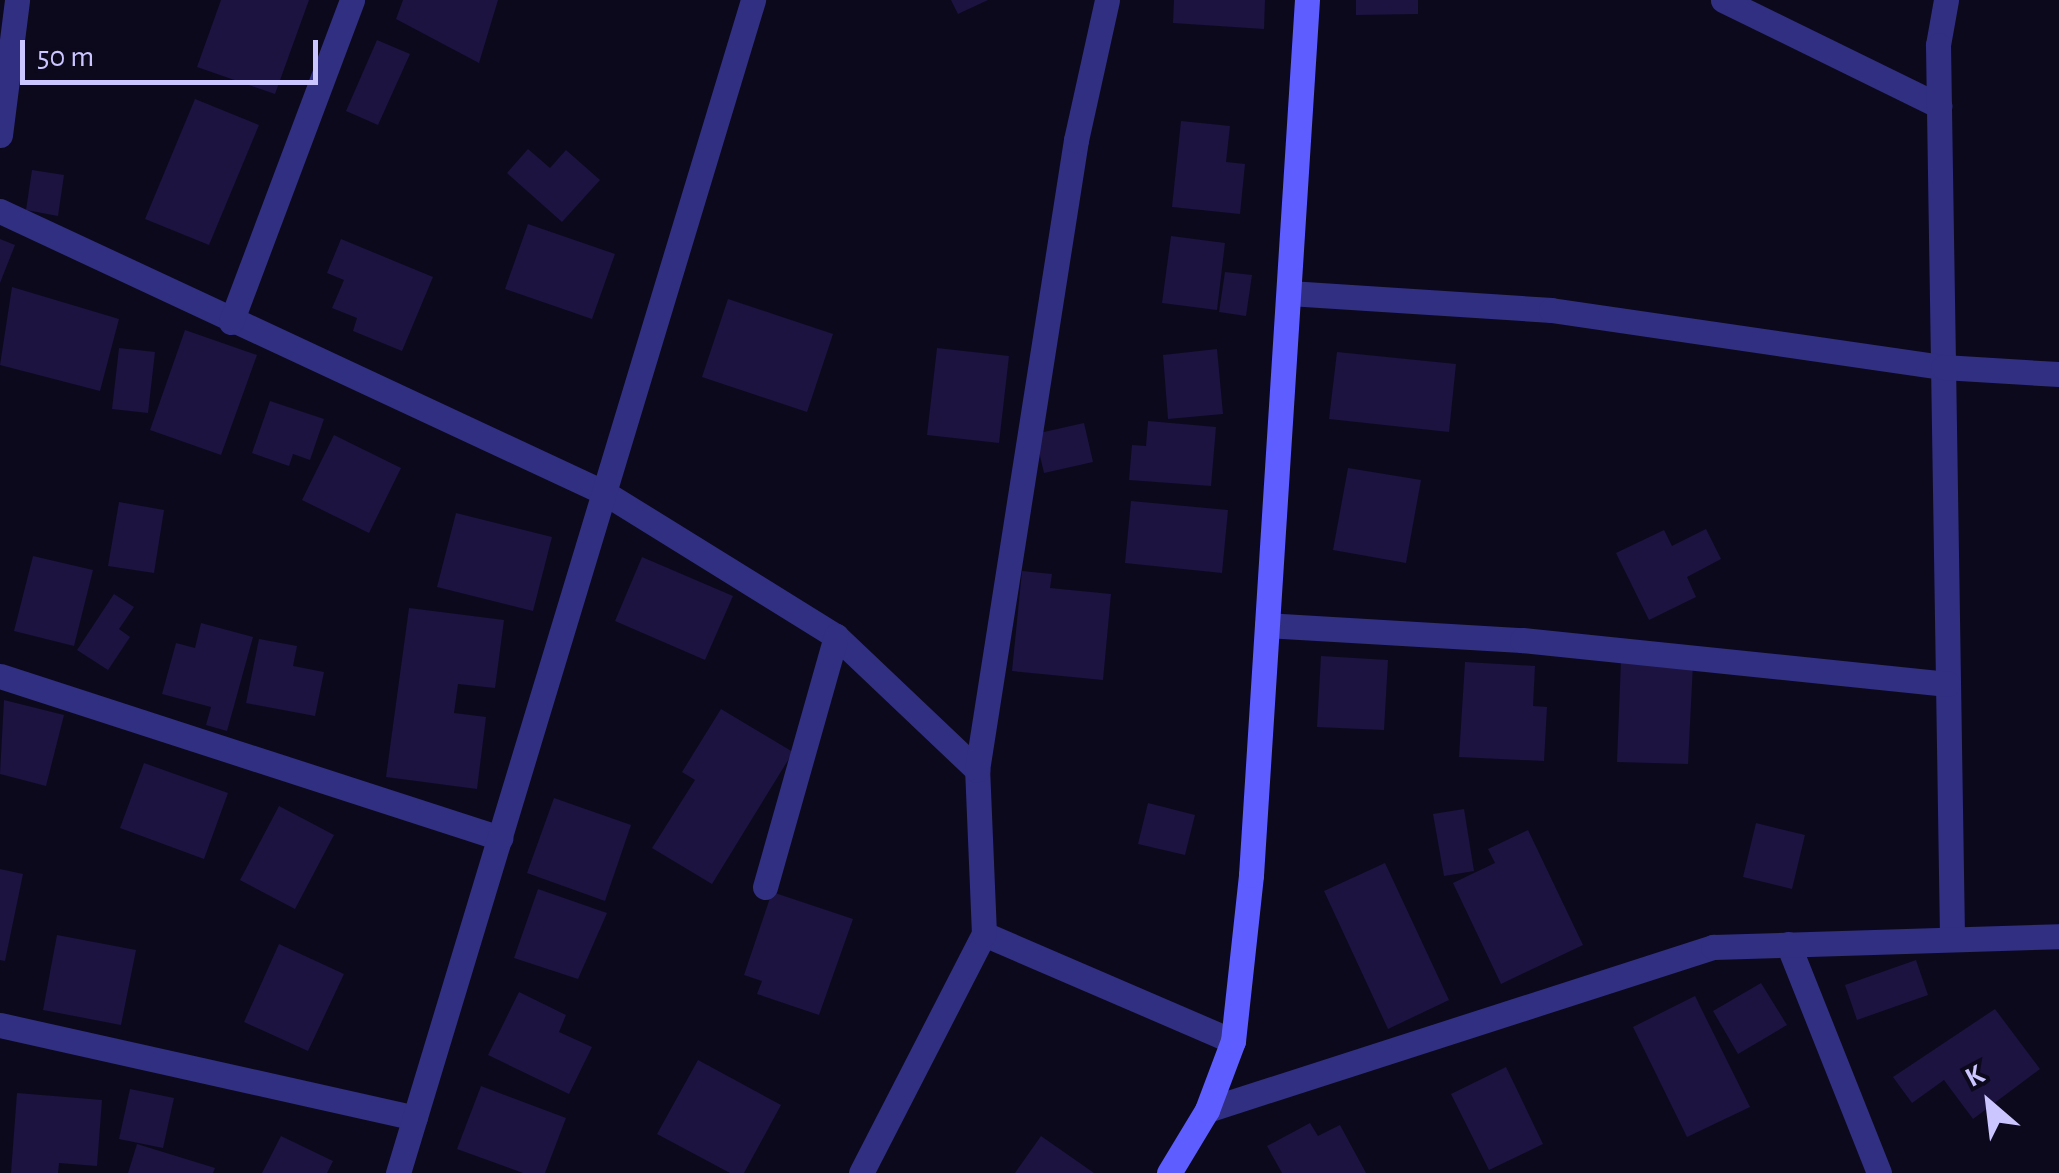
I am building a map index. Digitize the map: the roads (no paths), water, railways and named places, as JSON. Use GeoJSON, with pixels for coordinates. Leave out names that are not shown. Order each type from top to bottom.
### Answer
{"type":"FeatureCollection","features":[{"type":"Feature","properties":{"kind":"street"},"geometry":{"type":"LineString","coordinates":[[0,135],[16,0]]}},
{"type":"Feature","properties":{"kind":"street"},"geometry":{"type":"LineString","coordinates":[[231,322],[352,0]]}},
{"type":"Feature","properties":{"kind":"street"},"geometry":{"type":"LineString","coordinates":[[398,1173],[753,0]]}},
{"type":"Feature","properties":{"kind":"street"},"geometry":{"type":"LineString","coordinates":[[861,1173],[984,934],[977,770],[1076,140],[1107,0]]}},
{"type":"Feature","properties":{"kind":"street"},"geometry":{"type":"LineString","coordinates":[[1169,1173],[1207,1110],[1233,1042],[1268,625],[1307,0]]}},
{"type":"Feature","properties":{"kind":"street"},"geometry":{"type":"LineString","coordinates":[[1723,0],[1939,106]]}},
{"type":"Feature","properties":{"kind":"street"},"geometry":{"type":"LineString","coordinates":[[1946,0],[1939,106],[1952,937]]}},
{"type":"Feature","properties":{"kind":"street"},"geometry":{"type":"LineString","coordinates":[[0,210],[231,322],[605,493],[836,636],[977,770]]}},
{"type":"Feature","properties":{"kind":"street"},"geometry":{"type":"LineString","coordinates":[[1289,293],[1551,310],[1944,366],[2059,374]]}},
{"type":"Feature","properties":{"kind":"street"},"geometry":{"type":"LineString","coordinates":[[1268,625],[1522,640],[1948,684]]}},
{"type":"Feature","properties":{"kind":"street"},"geometry":{"type":"LineString","coordinates":[[765,888],[836,636]]}},
{"type":"Feature","properties":{"kind":"street"},"geometry":{"type":"LineString","coordinates":[[0,676],[500,838]]}},
{"type":"Feature","properties":{"kind":"street"},"geometry":{"type":"LineString","coordinates":[[984,934],[1233,1042]]}},
{"type":"Feature","properties":{"kind":"street"},"geometry":{"type":"LineString","coordinates":[[1207,1110],[1713,947],[2059,936]]}},
{"type":"Feature","properties":{"kind":"street"},"geometry":{"type":"LineString","coordinates":[[1788,944],[1879,1173]]}},
{"type":"Feature","properties":{"kind":"street"},"geometry":{"type":"LineString","coordinates":[[0,1025],[415,1118]]}}]}
